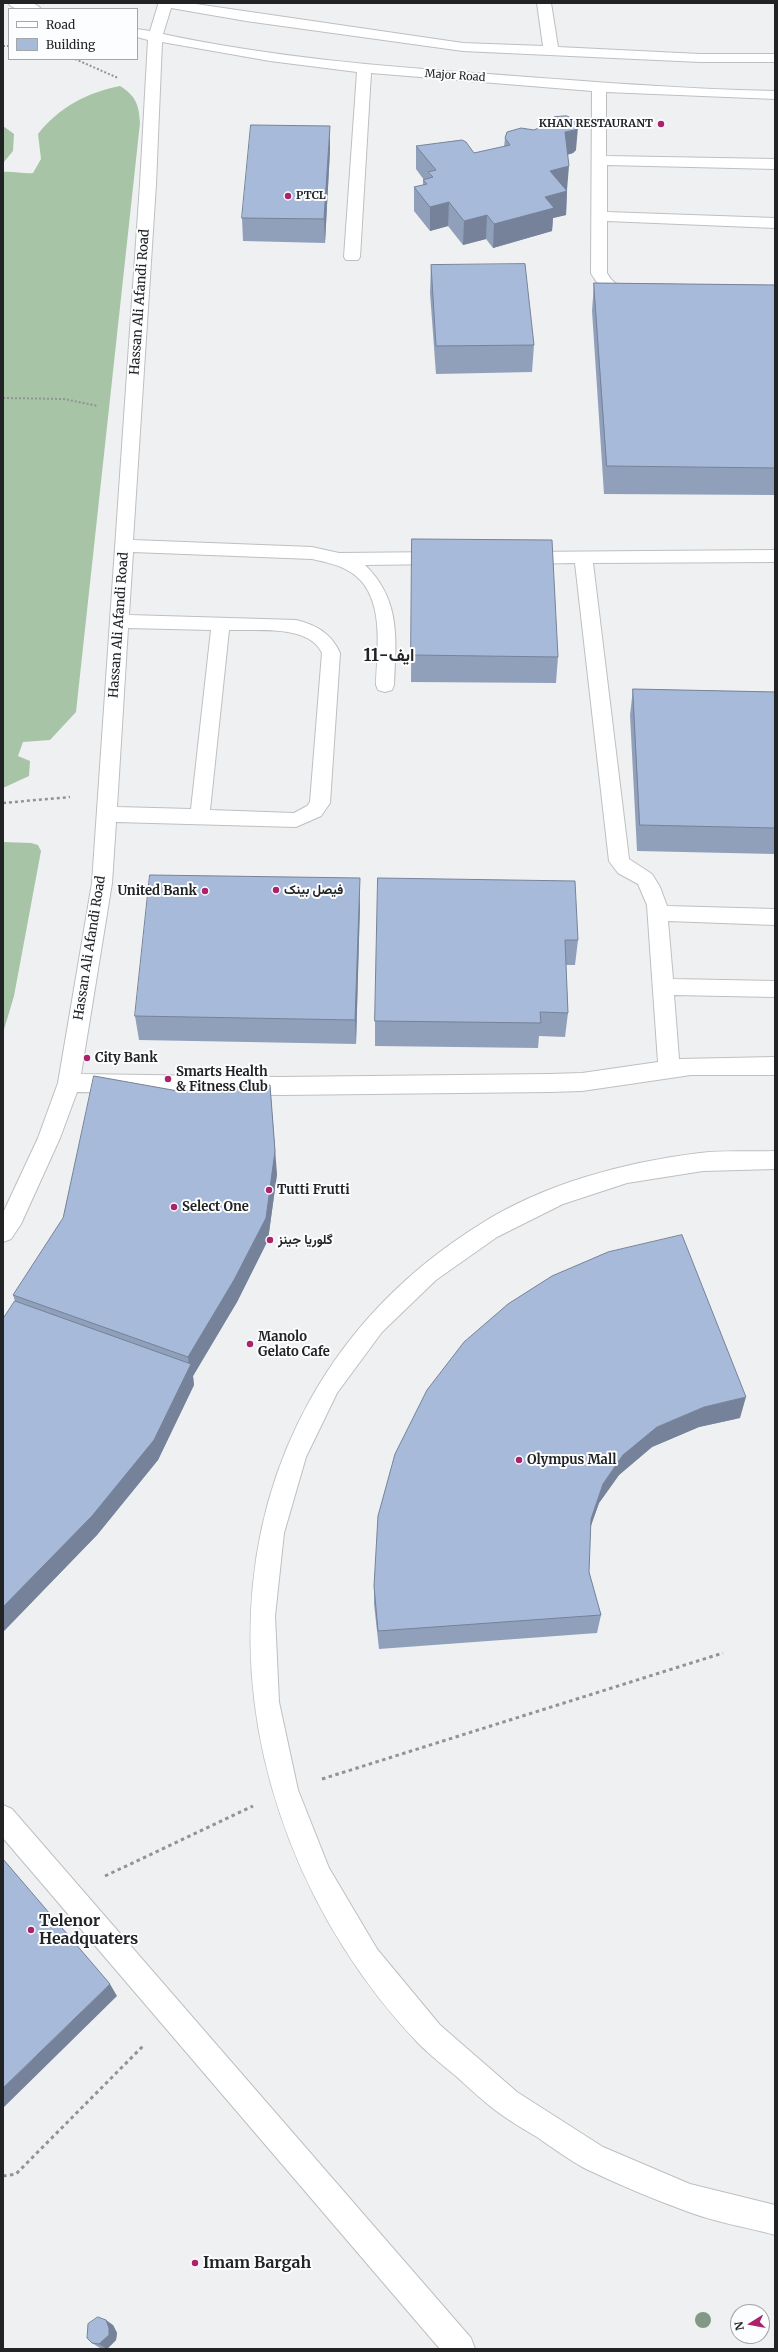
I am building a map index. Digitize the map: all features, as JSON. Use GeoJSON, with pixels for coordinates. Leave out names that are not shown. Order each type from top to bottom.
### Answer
{"type":"FeatureCollection","features":[{"type":"Feature","properties":{"kind":"street"},"geometry":{"type":"LineString","coordinates":[[14,3],[31,8]]}},
{"type":"Feature","properties":{"kind":"street"},"geometry":{"type":"LineString","coordinates":[[165,3],[246,17],[463,46],[700,58],[775,58]]}},
{"type":"Feature","properties":{"kind":"street","name":"Hassan Ali Afandi Road"},"geometry":{"type":"LineString","coordinates":[[3,1232],[13,1216],[49,1138],[69,1083],[102,883],[153,98],[155,37],[165,3]]}},
{"type":"Feature","properties":{"kind":"street"},"geometry":{"type":"LineString","coordinates":[[544,3],[551,51]]}},
{"type":"Feature","properties":{"kind":"street","name":"Major Road"},"geometry":{"type":"LineString","coordinates":[[138,33],[220,49],[364,69],[693,94],[775,95]]}},
{"type":"Feature","properties":{"kind":"street"},"geometry":{"type":"LineString","coordinates":[[352,257],[364,69]]}},
{"type":"Feature","properties":{"kind":"street"},"geometry":{"type":"LineString","coordinates":[[598,87],[599,273],[602,282],[613,290],[625,295],[649,296]]}},
{"type":"Feature","properties":{"kind":"street"},"geometry":{"type":"LineString","coordinates":[[599,160],[775,164]]}},
{"type":"Feature","properties":{"kind":"street"},"geometry":{"type":"LineString","coordinates":[[599,216],[775,223]]}},
{"type":"Feature","properties":{"kind":"street"},"geometry":{"type":"LineString","coordinates":[[124,546],[312,553],[349,563],[366,575],[378,592],[384,609],[387,622],[384,685]]}},
{"type":"Feature","properties":{"kind":"street"},"geometry":{"type":"LineString","coordinates":[[504,558],[775,556]]}},
{"type":"Feature","properties":{"kind":"street"},"geometry":{"type":"LineString","coordinates":[[337,559],[456,558]]}},
{"type":"Feature","properties":{"kind":"street"},"geometry":{"type":"LineString","coordinates":[[583,558],[619,861],[628,871],[638,874],[651,887],[657,913],[669,1070]]}},
{"type":"Feature","properties":{"kind":"street"},"geometry":{"type":"LineString","coordinates":[[106,814],[296,820],[314,811],[320,803],[331,653],[328,646],[309,630],[296,626],[119,621]]}},
{"type":"Feature","properties":{"kind":"street"},"geometry":{"type":"LineString","coordinates":[[200,816],[221,624]]}},
{"type":"Feature","properties":{"kind":"street"},"geometry":{"type":"LineString","coordinates":[[657,913],[775,918]]}},
{"type":"Feature","properties":{"kind":"street"},"geometry":{"type":"LineString","coordinates":[[663,986],[775,989]]}},
{"type":"Feature","properties":{"kind":"street"},"geometry":{"type":"LineString","coordinates":[[69,1083],[287,1086],[549,1083],[582,1082],[691,1066],[775,1066]]}},
{"type":"Feature","properties":{"kind":"street"},"geometry":{"type":"LineString","coordinates":[[775,1160],[703,1162],[627,1174],[556,1197],[489,1230],[428,1273],[374,1325],[329,1386],[294,1456],[272,1533],[262,1616],[266,1702],[285,1790],[319,1876],[367,1959],[430,2035],[507,2102],[593,2157],[689,2198],[775,2220]]}},
{"type":"Feature","properties":{"kind":"street"},"geometry":{"type":"LineString","coordinates":[[3,1818],[460,2349]]}},
{"type":"Feature","properties":{"kind":"path"},"geometry":{"type":"LineString","coordinates":[[76,60],[116,77],[153,98]]}},
{"type":"Feature","properties":{"kind":"path"},"geometry":{"type":"LineString","coordinates":[[3,398],[64,399],[132,415]]}},
{"type":"Feature","properties":{"kind":"path"},"geometry":{"type":"LineString","coordinates":[[3,803],[108,793]]}},
{"type":"Feature","properties":{"kind":"path"},"geometry":{"type":"LineString","coordinates":[[68,1893],[285,1790],[723,1653]]}},
{"type":"Feature","properties":{"kind":"path"},"geometry":{"type":"LineString","coordinates":[[3,2176],[16,2174],[174,2015]]}},
{"type":"Feature","properties":{"kind":"green space"},"geometry":{"type":"Polygon","coordinates":[[[120,86],[130,93],[136,102],[139,111],[140,123],[76,712],[50,740],[23,742],[18,756],[30,761],[29,776],[3,788],[3,172],[33,173],[41,159],[38,134],[55,116],[74,102],[96,92],[120,86]]]}},
{"type":"Feature","properties":{"kind":"green space"},"geometry":{"type":"Polygon","coordinates":[[[3,126],[14,134],[13,151],[3,163],[3,126]]]}},
{"type":"Feature","properties":{"kind":"green space"},"geometry":{"type":"Polygon","coordinates":[[[3,842],[31,843],[38,845],[41,851],[14,996],[3,1033],[3,842]]]}},
{"type":"Feature","properties":{"kind":"building"},"geometry":{"type":"Polygon","coordinates":[[[567,116],[578,122],[578,127],[575,130],[565,132],[569,166],[550,171],[567,191],[545,197],[554,208],[494,224],[487,215],[464,221],[449,202],[430,207],[414,187],[427,184],[423,180],[433,177],[428,172],[436,170],[416,146],[462,140],[466,142],[474,153],[510,145],[505,138],[507,132],[521,128],[534,130],[549,123],[554,117],[567,116]]]}},
{"type":"Feature","properties":{"kind":"building","name":"PTCL"},"geometry":{"type":"Polygon","coordinates":[[[251,125],[330,126],[324,219],[242,218],[251,125]]]}},
{"type":"Feature","properties":{"kind":"building"},"geometry":{"type":"Polygon","coordinates":[[[525,264],[534,345],[436,346],[431,265],[525,264]]]}},
{"type":"Feature","properties":{"kind":"building"},"geometry":{"type":"Polygon","coordinates":[[[594,283],[775,285],[775,468],[607,466],[594,283]]]}},
{"type":"Feature","properties":{"kind":"building"},"geometry":{"type":"Polygon","coordinates":[[[412,539],[552,540],[558,657],[411,655],[412,539]]]}},
{"type":"Feature","properties":{"kind":"building"},"geometry":{"type":"Polygon","coordinates":[[[633,689],[775,692],[775,828],[640,825],[633,689]]]}},
{"type":"Feature","properties":{"kind":"building"},"geometry":{"type":"Polygon","coordinates":[[[150,875],[360,878],[355,1020],[135,1016],[150,875]]]}},
{"type":"Feature","properties":{"kind":"building"},"geometry":{"type":"Polygon","coordinates":[[[378,878],[575,881],[578,940],[565,940],[568,1013],[540,1012],[541,1023],[375,1021],[378,878]]]}},
{"type":"Feature","properties":{"kind":"building","name":"Select One"},"geometry":{"type":"Polygon","coordinates":[[[94,1076],[178,1091],[270,1085],[275,1151],[266,1218],[234,1280],[188,1357],[13,1295],[63,1218],[94,1076]]]}},
{"type":"Feature","properties":{"kind":"building","name":"Olympus Mall"},"geometry":{"type":"Polygon","coordinates":[[[682,1235],[746,1397],[704,1407],[657,1427],[623,1455],[603,1484],[591,1519],[589,1572],[601,1615],[378,1631],[374,1586],[378,1516],[395,1454],[427,1390],[464,1342],[508,1304],[552,1276],[608,1252],[682,1235]]]}},
{"type":"Feature","properties":{"kind":"building"},"geometry":{"type":"Polygon","coordinates":[[[15,1301],[191,1364],[154,1440],[92,1516],[3,1607],[3,1319],[15,1301]]]}},
{"type":"Feature","properties":{"kind":"building","name":"Telenor Headquaters"},"geometry":{"type":"Polygon","coordinates":[[[3,1859],[110,1984],[3,2088],[3,1859]]]}},
{"type":"Feature","properties":{"kind":"building"},"geometry":{"type":"Polygon","coordinates":[[[98,2317],[106,2320],[109,2328],[109,2335],[99,2344],[92,2343],[87,2338],[88,2324],[98,2317]]]}},
{"type":"Feature","properties":{"kind":"place","name":"KHAN RESTAURANT"},"geometry":{"type":"Point","coordinates":[661,124]}},
{"type":"Feature","properties":{"kind":"place","name":"PTCL"},"geometry":{"type":"Point","coordinates":[288,196]}},
{"type":"Feature","properties":{"kind":"place","name":"فیصل بینک"},"geometry":{"type":"Point","coordinates":[276,890]}},
{"type":"Feature","properties":{"kind":"place","name":"United Bank"},"geometry":{"type":"Point","coordinates":[205,891]}},
{"type":"Feature","properties":{"kind":"place","name":"City Bank"},"geometry":{"type":"Point","coordinates":[87,1058]}},
{"type":"Feature","properties":{"kind":"place","name":"Smarts Health & Fitness Club"},"geometry":{"type":"Point","coordinates":[168,1079]}},
{"type":"Feature","properties":{"kind":"place","name":"Tutti Frutti"},"geometry":{"type":"Point","coordinates":[269,1190]}},
{"type":"Feature","properties":{"kind":"place","name":"Select One"},"geometry":{"type":"Point","coordinates":[174,1207]}},
{"type":"Feature","properties":{"kind":"place","name":"گلوریا جینز"},"geometry":{"type":"Point","coordinates":[270,1240]}},
{"type":"Feature","properties":{"kind":"place","name":"Manolo Gelato Cafe"},"geometry":{"type":"Point","coordinates":[250,1344]}},
{"type":"Feature","properties":{"kind":"place","name":"Olympus Mall"},"geometry":{"type":"Point","coordinates":[519,1460]}},
{"type":"Feature","properties":{"kind":"place","name":"Telenor Headquaters"},"geometry":{"type":"Point","coordinates":[31,1930]}},
{"type":"Feature","properties":{"kind":"place","name":"Imam Bargah"},"geometry":{"type":"Point","coordinates":[195,2263]}},
{"type":"Feature","properties":{"kind":"district","name":"ایف-11"},"geometry":{"type":"Point","coordinates":[389,656]}}]}
